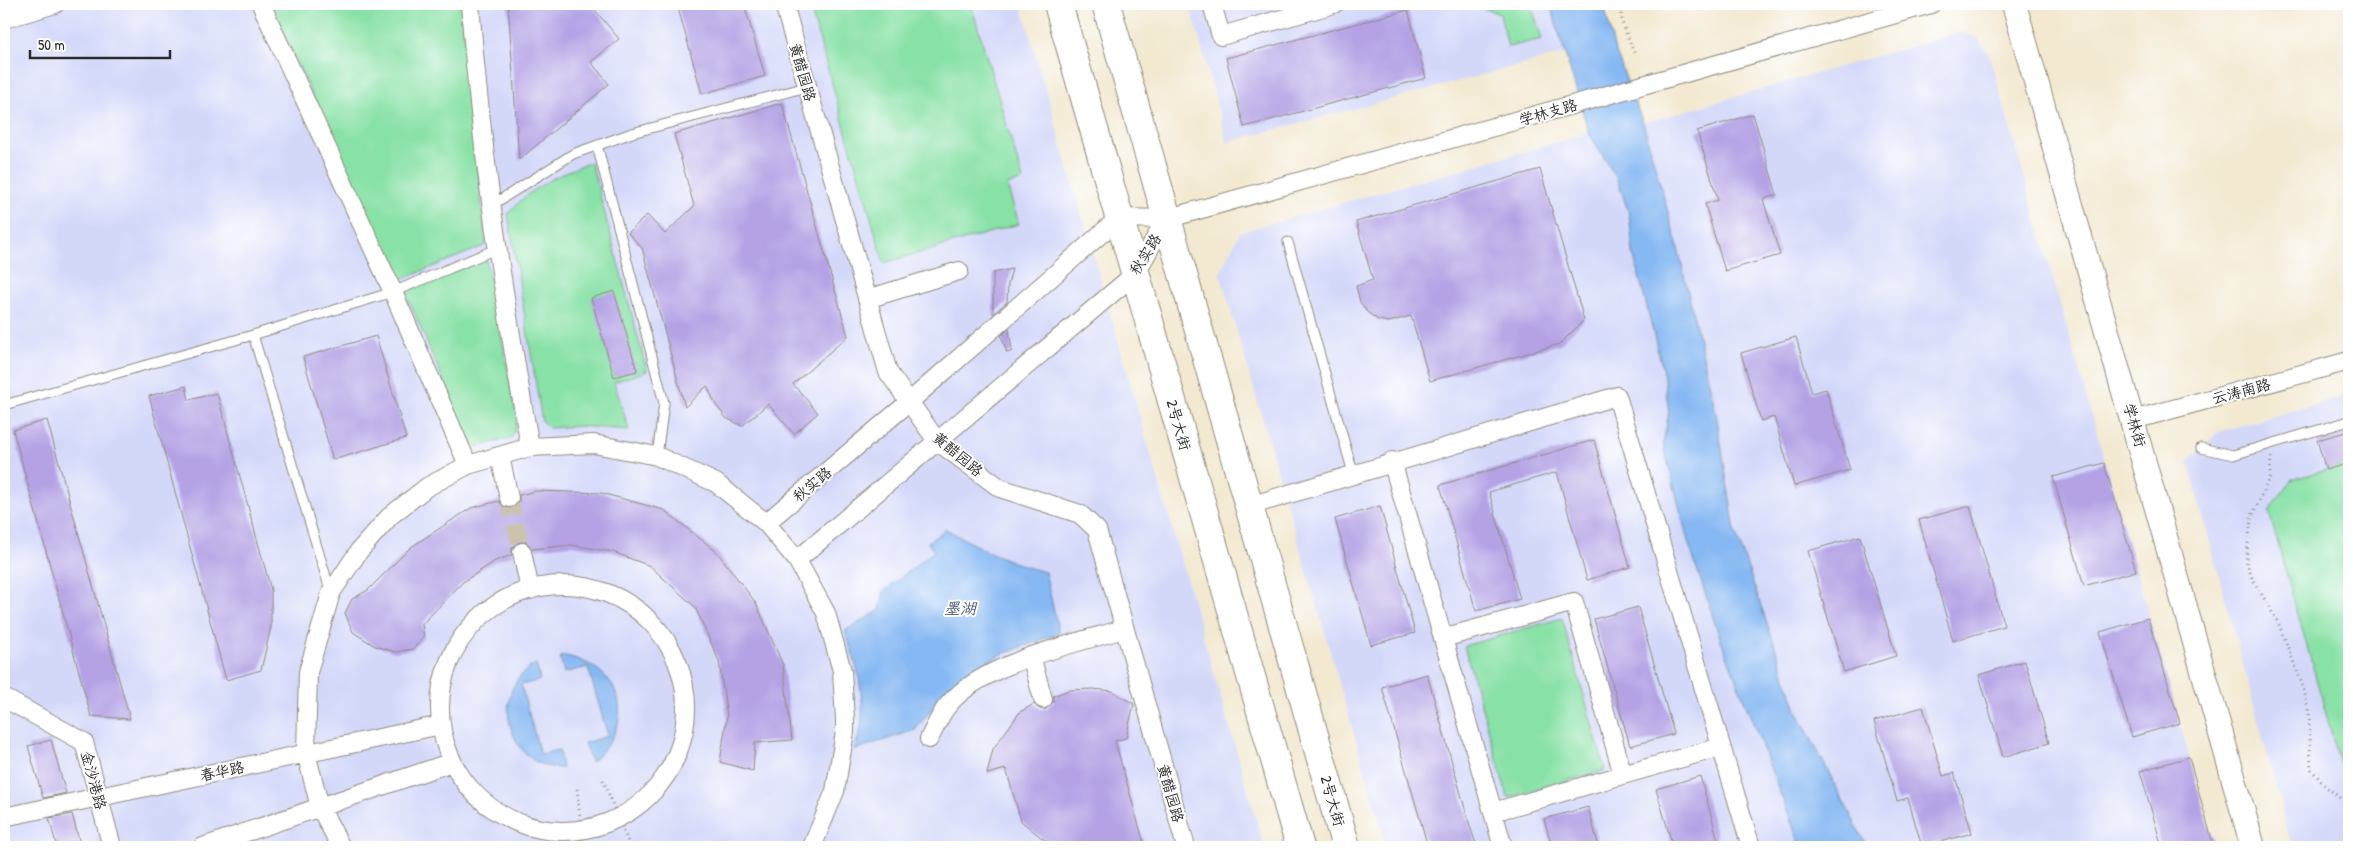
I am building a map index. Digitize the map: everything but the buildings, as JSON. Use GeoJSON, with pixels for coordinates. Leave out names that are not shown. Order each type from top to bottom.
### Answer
{"type":"FeatureCollection","features":[{"type":"Feature","properties":{"kind":"main road","name":"2号大街"},"geometry":{"type":"LineString","coordinates":[[1058,4],[1300,847]]}},
{"type":"Feature","properties":{"kind":"main road","name":"2号大街"},"geometry":{"type":"LineString","coordinates":[[1106,4],[1346,847]]}},
{"type":"Feature","properties":{"kind":"main road","name":"学林街"},"geometry":{"type":"LineString","coordinates":[[2014,4],[2253,847]]}},
{"type":"Feature","properties":{"kind":"street"},"geometry":{"type":"LineString","coordinates":[[7,13],[55,4]]}},
{"type":"Feature","properties":{"kind":"street"},"geometry":{"type":"LineString","coordinates":[[261,4],[393,292],[468,465]]}},
{"type":"Feature","properties":{"kind":"street"},"geometry":{"type":"LineString","coordinates":[[470,4],[474,56],[496,249],[530,447]]}},
{"type":"Feature","properties":{"kind":"street","name":"黄醋园路"},"geometry":{"type":"LineString","coordinates":[[784,4],[888,372],[908,403],[937,441],[1000,488],[1080,514],[1097,530],[1186,847]]}},
{"type":"Feature","properties":{"kind":"street"},"geometry":{"type":"LineString","coordinates":[[1212,4],[1221,36],[1334,4]]}},
{"type":"Feature","properties":{"kind":"street","name":"学林支路"},"geometry":{"type":"LineString","coordinates":[[1166,219],[1931,4]]}},
{"type":"Feature","properties":{"kind":"street","name":"秋实路"},"geometry":{"type":"LineString","coordinates":[[766,523],[908,403],[1119,218],[1166,219],[1136,273],[797,560]]}},
{"type":"Feature","properties":{"kind":"street"},"geometry":{"type":"LineString","coordinates":[[867,299],[959,271]]}},
{"type":"Feature","properties":{"kind":"street","name":"云涛南路"},"geometry":{"type":"LineString","coordinates":[[2133,420],[2349,361]]}},
{"type":"Feature","properties":{"kind":"street"},"geometry":{"type":"LineString","coordinates":[[1249,506],[1392,461],[1617,396],[1751,847]]}},
{"type":"Feature","properties":{"kind":"street"},"geometry":{"type":"LineString","coordinates":[[342,847],[320,807],[306,753],[308,672],[332,593],[359,551],[390,516],[427,487],[468,465],[530,447],[594,444],[657,456],[716,483],[766,523],[797,560],[826,613],[842,671],[845,726],[835,791],[812,847]]}},
{"type":"Feature","properties":{"kind":"street"},"geometry":{"type":"LineString","coordinates":[[500,456],[509,498]]}},
{"type":"Feature","properties":{"kind":"street"},"geometry":{"type":"LineString","coordinates":[[1392,461],[1503,847]]}},
{"type":"Feature","properties":{"kind":"street"},"geometry":{"type":"LineString","coordinates":[[522,552],[530,590]]}},
{"type":"Feature","properties":{"kind":"street"},"geometry":{"type":"LineString","coordinates":[[546,585],[584,586],[621,599],[652,622],[674,654],[685,691],[684,730],[672,766],[649,797],[618,819],[582,839],[542,830],[505,817],[474,794],[452,762],[441,725],[442,686],[454,650],[477,619],[509,597],[546,585]]}},
{"type":"Feature","properties":{"kind":"street"},"geometry":{"type":"LineString","coordinates":[[1443,638],[1574,602],[1623,775]]}},
{"type":"Feature","properties":{"kind":"street"},"geometry":{"type":"LineString","coordinates":[[929,739],[946,708],[969,687],[993,671],[1031,656],[1124,629]]}},
{"type":"Feature","properties":{"kind":"street"},"geometry":{"type":"LineString","coordinates":[[1031,656],[1043,699]]}},
{"type":"Feature","properties":{"kind":"street","name":"金沙港路"},"geometry":{"type":"LineString","coordinates":[[4,698],[84,742],[112,847]]}},
{"type":"Feature","properties":{"kind":"street","name":"春华路"},"geometry":{"type":"LineString","coordinates":[[4,817],[441,725]]}},
{"type":"Feature","properties":{"kind":"street"},"geometry":{"type":"LineString","coordinates":[[1493,812],[1721,747]]}},
{"type":"Feature","properties":{"kind":"street"},"geometry":{"type":"LineString","coordinates":[[203,847],[452,762]]}},
{"type":"Feature","properties":{"kind":"lane"},"geometry":{"type":"LineString","coordinates":[[492,206],[573,154],[632,133],[807,87]]}},
{"type":"Feature","properties":{"kind":"lane"},"geometry":{"type":"LineString","coordinates":[[597,145],[664,403],[657,456]]}},
{"type":"Feature","properties":{"kind":"lane"},"geometry":{"type":"LineString","coordinates":[[1288,242],[1353,473]]}},
{"type":"Feature","properties":{"kind":"lane"},"geometry":{"type":"LineString","coordinates":[[4,405],[253,335],[393,292],[496,249]]}},
{"type":"Feature","properties":{"kind":"lane"},"geometry":{"type":"LineString","coordinates":[[253,335],[332,593]]}},
{"type":"Feature","properties":{"kind":"lane"},"geometry":{"type":"LineString","coordinates":[[2201,448],[2233,455],[2349,420]]}},
{"type":"Feature","properties":{"kind":"path"},"geometry":{"type":"LineString","coordinates":[[1619,4],[1623,25],[1635,55]]}},
{"type":"Feature","properties":{"kind":"path"},"geometry":{"type":"LineString","coordinates":[[2271,444],[2270,476],[2250,519],[2246,561],[2252,578],[2278,622],[2304,688],[2309,714],[2311,768],[2325,786],[2349,804]]}},
{"type":"Feature","properties":{"kind":"path"},"geometry":{"type":"LineString","coordinates":[[603,780],[630,847]]}},
{"type":"Feature","properties":{"kind":"path"},"geometry":{"type":"LineString","coordinates":[[577,789],[582,839]]}},
{"type":"Feature","properties":{"kind":"shaded area"},"geometry":{"type":"Polygon","coordinates":[[[4,4],[1021,4],[1264,847],[4,847],[4,4]]]}},
{"type":"Feature","properties":{"kind":"shaded area"},"geometry":{"type":"Polygon","coordinates":[[[1190,4],[1590,4],[1601,44],[1227,142],[1190,4]]]}},
{"type":"Feature","properties":{"kind":"shaded area"},"geometry":{"type":"Polygon","coordinates":[[[1961,32],[1978,38],[1989,54],[2215,847],[1867,847],[1798,713],[1735,531],[1716,413],[1698,330],[1678,248],[1643,123],[1961,32]]]}},
{"type":"Feature","properties":{"kind":"shaded area"},"geometry":{"type":"Polygon","coordinates":[[[1589,133],[1617,179],[1629,213],[1633,252],[1662,367],[1669,412],[1663,443],[1689,545],[1719,635],[1801,847],[1387,847],[1220,273],[1240,232],[1589,133]]]}},
{"type":"Feature","properties":{"kind":"shaded area"},"geometry":{"type":"Polygon","coordinates":[[[2349,395],[2349,847],[2292,847],[2188,461],[2218,432],[2349,395]]]}},
{"type":"Feature","properties":{"kind":"green space"},"geometry":{"type":"Polygon","coordinates":[[[270,4],[461,4],[486,245],[398,281],[270,4]]]}},
{"type":"Feature","properties":{"kind":"green space"},"geometry":{"type":"Polygon","coordinates":[[[809,4],[971,4],[1023,180],[1007,185],[1019,224],[884,263],[809,4]]]}},
{"type":"Feature","properties":{"kind":"green space"},"geometry":{"type":"Polygon","coordinates":[[[1471,4],[1531,4],[1542,39],[1508,47],[1500,14],[1471,4]]]}},
{"type":"Feature","properties":{"kind":"green space"},"geometry":{"type":"Polygon","coordinates":[[[591,162],[647,371],[614,382],[629,430],[578,426],[549,428],[542,421],[508,214],[525,196],[546,182],[591,162]]]}},
{"type":"Feature","properties":{"kind":"green space"},"geometry":{"type":"Polygon","coordinates":[[[486,259],[517,418],[515,430],[511,438],[476,447],[469,441],[405,291],[486,259]]]}},
{"type":"Feature","properties":{"kind":"green space"},"geometry":{"type":"Polygon","coordinates":[[[2349,463],[2349,772],[2343,774],[2269,512],[2291,480],[2349,463]]]}},
{"type":"Feature","properties":{"kind":"green space"},"geometry":{"type":"Polygon","coordinates":[[[1562,618],[1605,770],[1508,798],[1464,646],[1562,618]]]}},
{"type":"Feature","properties":{"kind":"water"},"geometry":{"type":"Polygon","coordinates":[[[1550,4],[1604,4],[1614,47],[1643,123],[1678,248],[1716,413],[1735,531],[1798,713],[1867,847],[1801,847],[1719,635],[1689,545],[1663,443],[1669,412],[1662,367],[1633,252],[1629,213],[1617,179],[1589,133],[1550,4]]]}},
{"type":"Feature","properties":{"kind":"water","name":"墨湖"},"geometry":{"type":"Polygon","coordinates":[[[946,529],[994,554],[1045,572],[1059,633],[1000,655],[971,670],[943,695],[915,730],[854,750],[861,728],[862,704],[856,666],[845,631],[880,610],[884,591],[934,551],[928,542],[946,529]]]}},
{"type":"Feature","properties":{"kind":"water"},"geometry":{"type":"Polygon","coordinates":[[[566,656],[586,663],[601,673],[612,685],[618,700],[619,715],[615,731],[606,747],[591,762],[584,743],[608,736],[588,667],[564,673],[560,657],[566,656]]]}},
{"type":"Feature","properties":{"kind":"water"},"geometry":{"type":"Polygon","coordinates":[[[536,664],[540,680],[521,685],[540,754],[559,750],[562,768],[543,765],[528,756],[517,742],[510,726],[508,708],[512,691],[521,675],[536,664]]]}},
{"type":"Feature","properties":{"kind":"tunnel"},"geometry":{"type":"LineString","coordinates":[[509,498],[522,552]]}}]}
